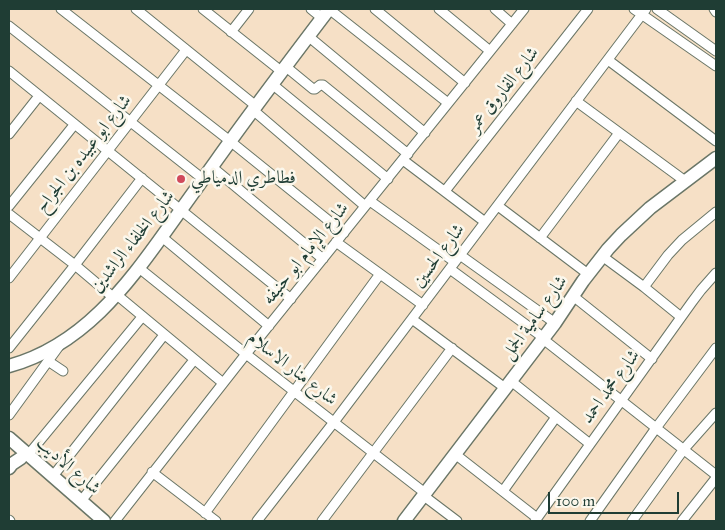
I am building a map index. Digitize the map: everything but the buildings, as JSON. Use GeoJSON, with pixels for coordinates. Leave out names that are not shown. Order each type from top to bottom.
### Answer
{"type":"FeatureCollection","features":[{"type":"Feature","properties":{"kind":"street"},"geometry":{"type":"LineString","coordinates":[[61,9],[344,233]]}},
{"type":"Feature","properties":{"kind":"street"},"geometry":{"type":"LineString","coordinates":[[203,9],[231,32],[314,89],[323,85],[445,192],[485,222]]}},
{"type":"Feature","properties":{"kind":"street"},"geometry":{"type":"LineString","coordinates":[[231,32],[249,9]]}},
{"type":"Feature","properties":{"kind":"street"},"geometry":{"type":"LineString","coordinates":[[311,9],[327,12],[448,104]]}},
{"type":"Feature","properties":{"kind":"street"},"geometry":{"type":"LineString","coordinates":[[375,9],[465,83]]}},
{"type":"Feature","properties":{"kind":"street"},"geometry":{"type":"LineString","coordinates":[[439,9],[490,51]]}},
{"type":"Feature","properties":{"kind":"street"},"geometry":{"type":"LineString","coordinates":[[495,9],[512,24]]}},
{"type":"Feature","properties":{"kind":"street","name":"شارع الإمام ابو حنيفه"},"geometry":{"type":"LineString","coordinates":[[115,521],[246,354],[524,9]]}},
{"type":"Feature","properties":{"kind":"street","name":"شارع الفاروق عمر"},"geometry":{"type":"LineString","coordinates":[[445,192],[588,9]]}},
{"type":"Feature","properties":{"kind":"street"},"geometry":{"type":"LineString","coordinates":[[657,9],[715,48]]}},
{"type":"Feature","properties":{"kind":"street"},"geometry":{"type":"LineString","coordinates":[[142,10],[186,50],[368,203],[455,262],[555,323]]}},
{"type":"Feature","properties":{"kind":"street"},"geometry":{"type":"LineString","coordinates":[[641,10],[716,66]]}},
{"type":"Feature","properties":{"kind":"street","name":"شارع الحسين"},"geometry":{"type":"LineString","coordinates":[[257,521],[608,60],[641,10]]}},
{"type":"Feature","properties":{"kind":"street","name":"شارع الخلفاء الراشدين"},"geometry":{"type":"LineString","coordinates":[[9,366],[38,356],[62,342],[80,330],[115,297],[139,268],[254,108],[327,12]]}},
{"type":"Feature","properties":{"kind":"street"},"geometry":{"type":"LineString","coordinates":[[9,26],[203,179]]}},
{"type":"Feature","properties":{"kind":"street"},"geometry":{"type":"LineString","coordinates":[[308,36],[425,133]]}},
{"type":"Feature","properties":{"kind":"street","name":"شارع ابو عبيده بن الجراح"},"geometry":{"type":"LineString","coordinates":[[9,278],[186,50]]}},
{"type":"Feature","properties":{"kind":"street"},"geometry":{"type":"LineString","coordinates":[[608,60],[716,141]]}},
{"type":"Feature","properties":{"kind":"street"},"geometry":{"type":"LineString","coordinates":[[9,71],[291,298]]}},
{"type":"Feature","properties":{"kind":"street"},"geometry":{"type":"LineString","coordinates":[[272,84],[388,179]]}},
{"type":"Feature","properties":{"kind":"street"},"geometry":{"type":"LineString","coordinates":[[9,134],[39,96]]}},
{"type":"Feature","properties":{"kind":"street"},"geometry":{"type":"LineString","coordinates":[[576,101],[684,181]]}},
{"type":"Feature","properties":{"kind":"street"},"geometry":{"type":"LineString","coordinates":[[9,206],[74,124]]}},
{"type":"Feature","properties":{"kind":"street"},"geometry":{"type":"LineString","coordinates":[[540,238],[620,133]]}},
{"type":"Feature","properties":{"kind":"street","name":"شارع سامية الجمل"},"geometry":{"type":"LineString","coordinates":[[404,521],[555,323],[602,256],[636,220],[716,158]]}},
{"type":"Feature","properties":{"kind":"street"},"geometry":{"type":"LineString","coordinates":[[212,166],[323,260]]}},
{"type":"Feature","properties":{"kind":"street"},"geometry":{"type":"LineString","coordinates":[[9,348],[142,178]]}},
{"type":"Feature","properties":{"kind":"street"},"geometry":{"type":"LineString","coordinates":[[498,206],[588,274]]}},
{"type":"Feature","properties":{"kind":"street"},"geometry":{"type":"LineString","coordinates":[[644,287],[668,254],[716,212]]}},
{"type":"Feature","properties":{"kind":"street"},"geometry":{"type":"LineString","coordinates":[[9,214],[142,317],[223,384]]}},
{"type":"Feature","properties":{"kind":"street"},"geometry":{"type":"LineString","coordinates":[[162,236],[269,326]]}},
{"type":"Feature","properties":{"kind":"street"},"geometry":{"type":"LineString","coordinates":[[336,242],[423,305]]}},
{"type":"Feature","properties":{"kind":"street"},"geometry":{"type":"LineString","coordinates":[[602,256],[681,317]]}},
{"type":"Feature","properties":{"kind":"street"},"geometry":{"type":"LineString","coordinates":[[455,262],[543,339],[684,449],[716,477],[682,521]]}},
{"type":"Feature","properties":{"kind":"street","name":"شارع منار الاسلام"},"geometry":{"type":"LineString","coordinates":[[139,268],[374,453],[457,521]]}},
{"type":"Feature","properties":{"kind":"street","name":"شارع محمد احمد"},"geometry":{"type":"LineString","coordinates":[[536,520],[681,317],[716,273]]}},
{"type":"Feature","properties":{"kind":"street"},"geometry":{"type":"LineString","coordinates":[[205,513],[380,274]]}},
{"type":"Feature","properties":{"kind":"street"},"geometry":{"type":"LineString","coordinates":[[573,296],[652,358]]}},
{"type":"Feature","properties":{"kind":"street"},"geometry":{"type":"LineString","coordinates":[[9,468],[24,456],[142,317]]}},
{"type":"Feature","properties":{"kind":"street"},"geometry":{"type":"LineString","coordinates":[[412,319],[556,417],[590,444]]}},
{"type":"Feature","properties":{"kind":"street"},"geometry":{"type":"LineString","coordinates":[[53,476],[164,335]]}},
{"type":"Feature","properties":{"kind":"street"},"geometry":{"type":"LineString","coordinates":[[9,415],[62,342]]}},
{"type":"Feature","properties":{"kind":"street"},"geometry":{"type":"LineString","coordinates":[[322,521],[452,348]]}},
{"type":"Feature","properties":{"kind":"street"},"geometry":{"type":"LineString","coordinates":[[590,521],[716,348]]}},
{"type":"Feature","properties":{"kind":"street"},"geometry":{"type":"LineString","coordinates":[[82,501],[194,360]]}},
{"type":"Feature","properties":{"kind":"street"},"geometry":{"type":"LineString","coordinates":[[48,361],[63,371]]}},
{"type":"Feature","properties":{"kind":"street"},"geometry":{"type":"LineString","coordinates":[[632,521],[684,449],[716,412]]}},
{"type":"Feature","properties":{"kind":"street"},"geometry":{"type":"LineString","coordinates":[[503,491],[556,417]]}},
{"type":"Feature","properties":{"kind":"street","name":"شارع الأديب"},"geometry":{"type":"LineString","coordinates":[[9,438],[24,456],[93,521]]}},
{"type":"Feature","properties":{"kind":"street","name":"شارع الأديب"},"geometry":{"type":"LineString","coordinates":[[9,447],[53,476],[104,521]]}},
{"type":"Feature","properties":{"kind":"street"},"geometry":{"type":"LineString","coordinates":[[455,454],[503,491],[536,520]]}},
{"type":"Feature","properties":{"kind":"street"},"geometry":{"type":"LineString","coordinates":[[152,472],[216,521]]}},
{"type":"Feature","properties":{"kind":"place","name":"فطاطري الدمياطي"},"geometry":{"type":"Point","coordinates":[181,179]}}]}
